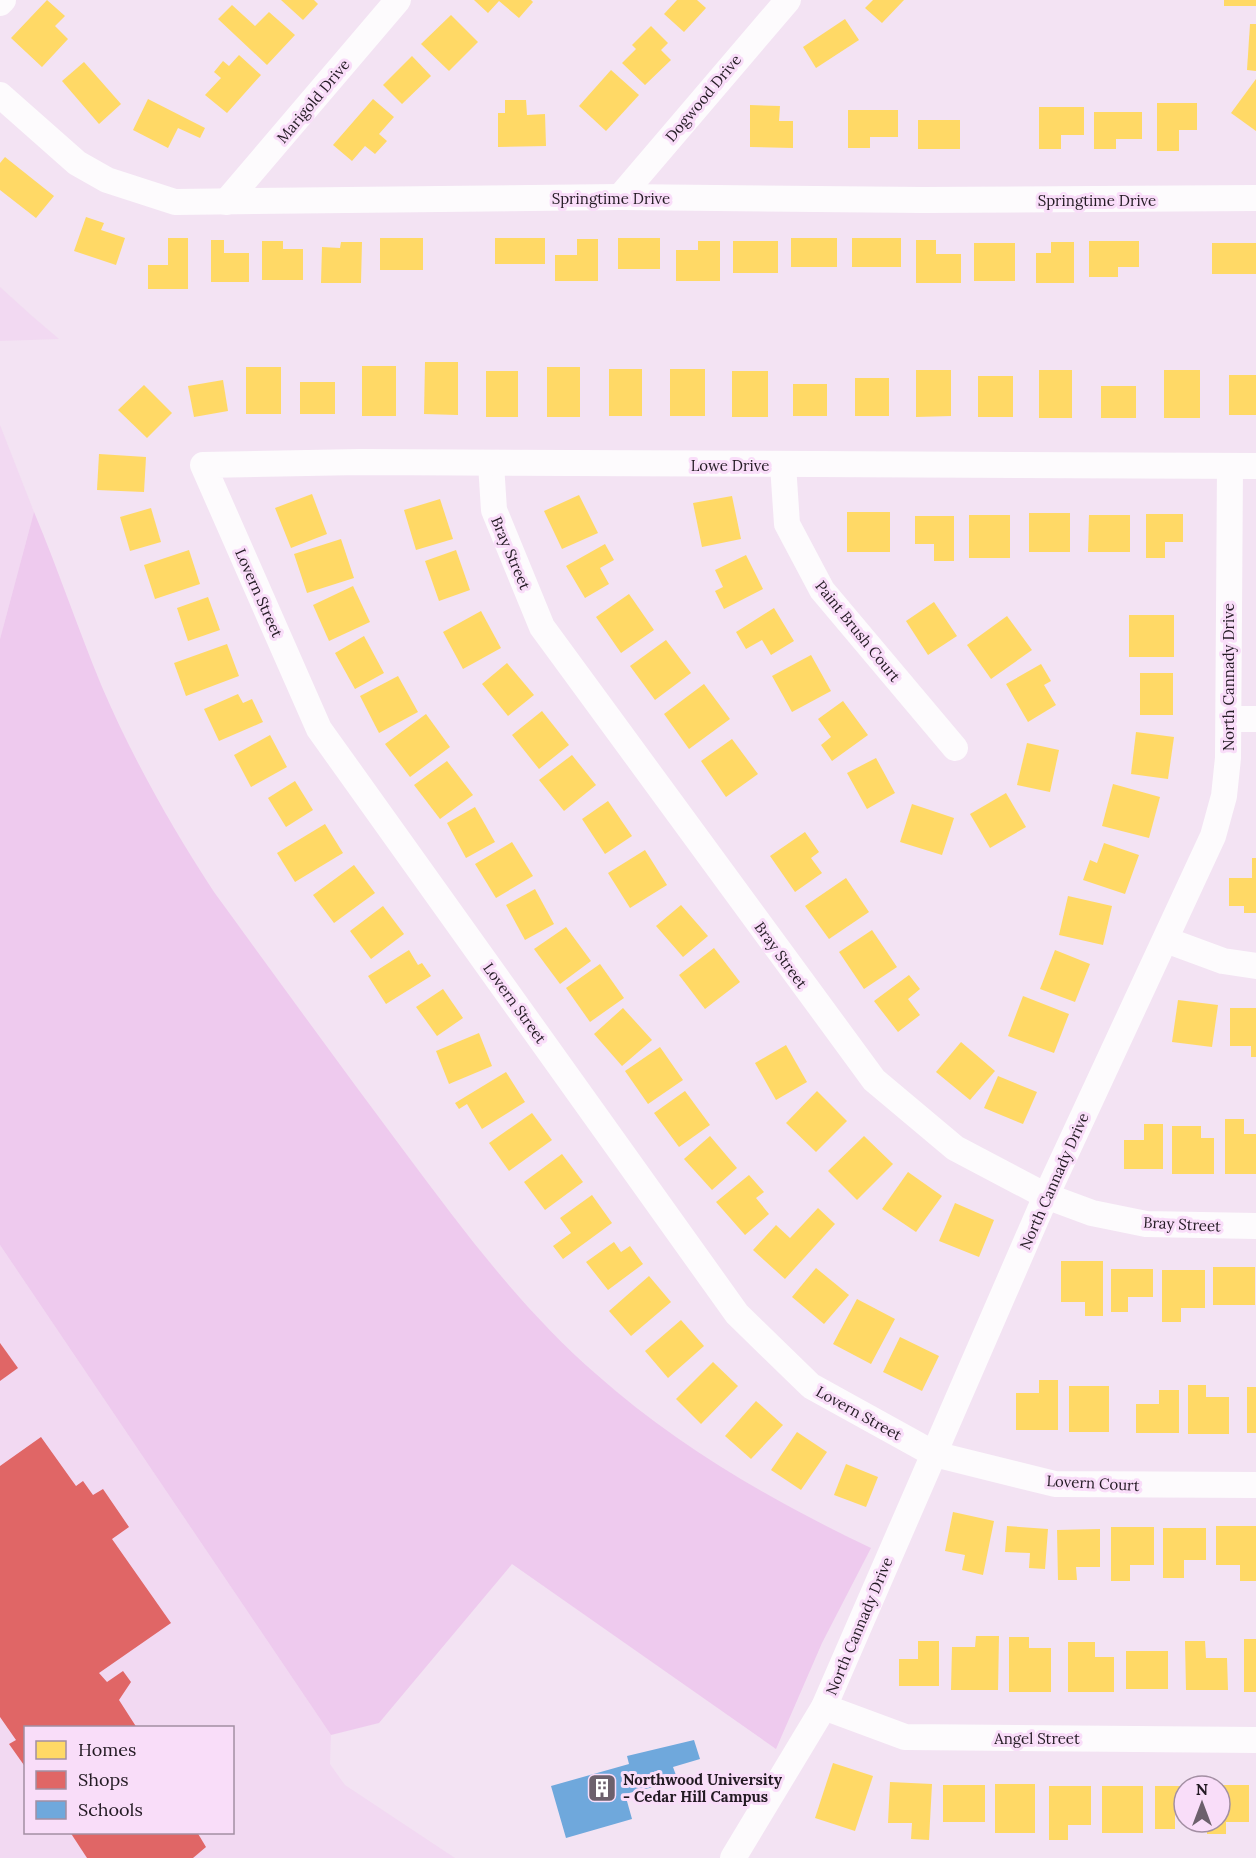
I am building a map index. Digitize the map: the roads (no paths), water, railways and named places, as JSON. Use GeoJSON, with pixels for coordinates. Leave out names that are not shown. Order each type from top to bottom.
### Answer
{"type":"FeatureCollection","features":[{"type":"Feature","properties":{"kind":"street","name":"Marigold Drive"},"geometry":{"type":"LineString","coordinates":[[226,202],[398,0]]}},
{"type":"Feature","properties":{"kind":"street","name":"Dogwood Drive"},"geometry":{"type":"LineString","coordinates":[[620,197],[788,0]]}},
{"type":"Feature","properties":{"kind":"street","name":"Springtime Drive"},"geometry":{"type":"LineString","coordinates":[[0,95],[77,164],[107,180],[175,202],[620,197],[923,200],[1256,198]]}},
{"type":"Feature","properties":{"kind":"street","name":"Lowe Drive"},"geometry":{"type":"LineString","coordinates":[[203,465],[360,462],[1256,466]]}},
{"type":"Feature","properties":{"kind":"street","name":"Bray Street"},"geometry":{"type":"LineString","coordinates":[[491,464],[494,510],[542,627],[874,1080],[954,1148],[1046,1197],[1092,1214],[1146,1224],[1256,1226]]}},
{"type":"Feature","properties":{"kind":"street","name":"Lovern Street"},"geometry":{"type":"LineString","coordinates":[[203,465],[318,729],[737,1314],[811,1386],[934,1454]]}},
{"type":"Feature","properties":{"kind":"street","name":"Paint Brush Court"},"geometry":{"type":"LineString","coordinates":[[783,465],[787,524],[822,591],[955,748]]}},
{"type":"Feature","properties":{"kind":"street","name":"North Cannady Drive"},"geometry":{"type":"LineString","coordinates":[[733,1858],[824,1707],[1046,1197],[1213,836],[1224,796],[1230,719],[1228,597],[1230,467]]}},
{"type":"Feature","properties":{"kind":"street"},"geometry":{"type":"LineString","coordinates":[[1230,719],[1256,719]]}},
{"type":"Feature","properties":{"kind":"street"},"geometry":{"type":"LineString","coordinates":[[1166,940],[1223,961],[1256,966]]}},
{"type":"Feature","properties":{"kind":"street","name":"Lovern Court"},"geometry":{"type":"LineString","coordinates":[[934,1454],[1055,1484],[1256,1485]]}},
{"type":"Feature","properties":{"kind":"street","name":"Angel Street"},"geometry":{"type":"LineString","coordinates":[[824,1707],[905,1737],[1256,1740]]}},
{"type":"Feature","properties":{"kind":"place","name":"Northwood University - Cedar Hill Campus"},"geometry":{"type":"Point","coordinates":[602,1788]}}]}
